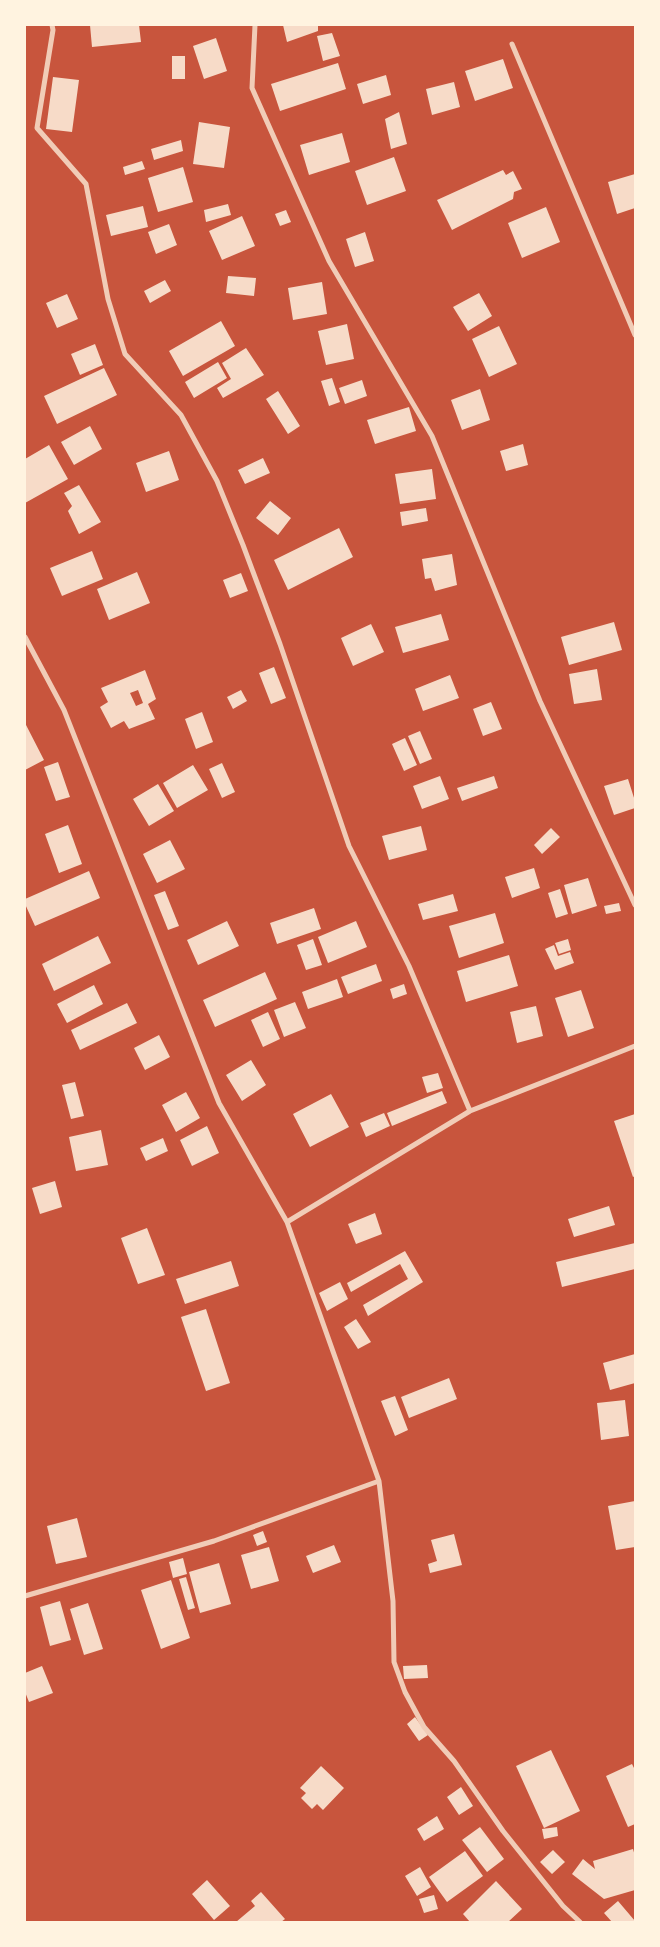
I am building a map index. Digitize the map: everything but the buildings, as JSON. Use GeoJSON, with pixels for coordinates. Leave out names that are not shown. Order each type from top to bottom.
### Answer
{"type":"FeatureCollection","features":[{"type":"Feature","properties":{"kind":"street"},"geometry":{"type":"LineString","coordinates":[[52,25],[53,30],[37,128],[86,184],[108,298],[126,354],[181,415],[217,481],[244,545],[280,644],[349,846],[410,966],[470,1111]]}},
{"type":"Feature","properties":{"kind":"street"},"geometry":{"type":"LineString","coordinates":[[255,25],[252,88],[329,261],[432,436],[540,701],[635,905]]}},
{"type":"Feature","properties":{"kind":"street"},"geometry":{"type":"LineString","coordinates":[[512,44],[635,335]]}},
{"type":"Feature","properties":{"kind":"street"},"geometry":{"type":"LineString","coordinates":[[25,637],[64,710],[219,1103],[287,1222],[379,1481],[393,1601],[394,1662],[405,1692],[424,1727],[454,1760],[503,1831],[563,1906],[580,1922]]}},
{"type":"Feature","properties":{"kind":"street"},"geometry":{"type":"LineString","coordinates":[[287,1222],[470,1111],[635,1046]]}},
{"type":"Feature","properties":{"kind":"street"},"geometry":{"type":"LineString","coordinates":[[25,1596],[214,1541],[379,1481]]}}]}
